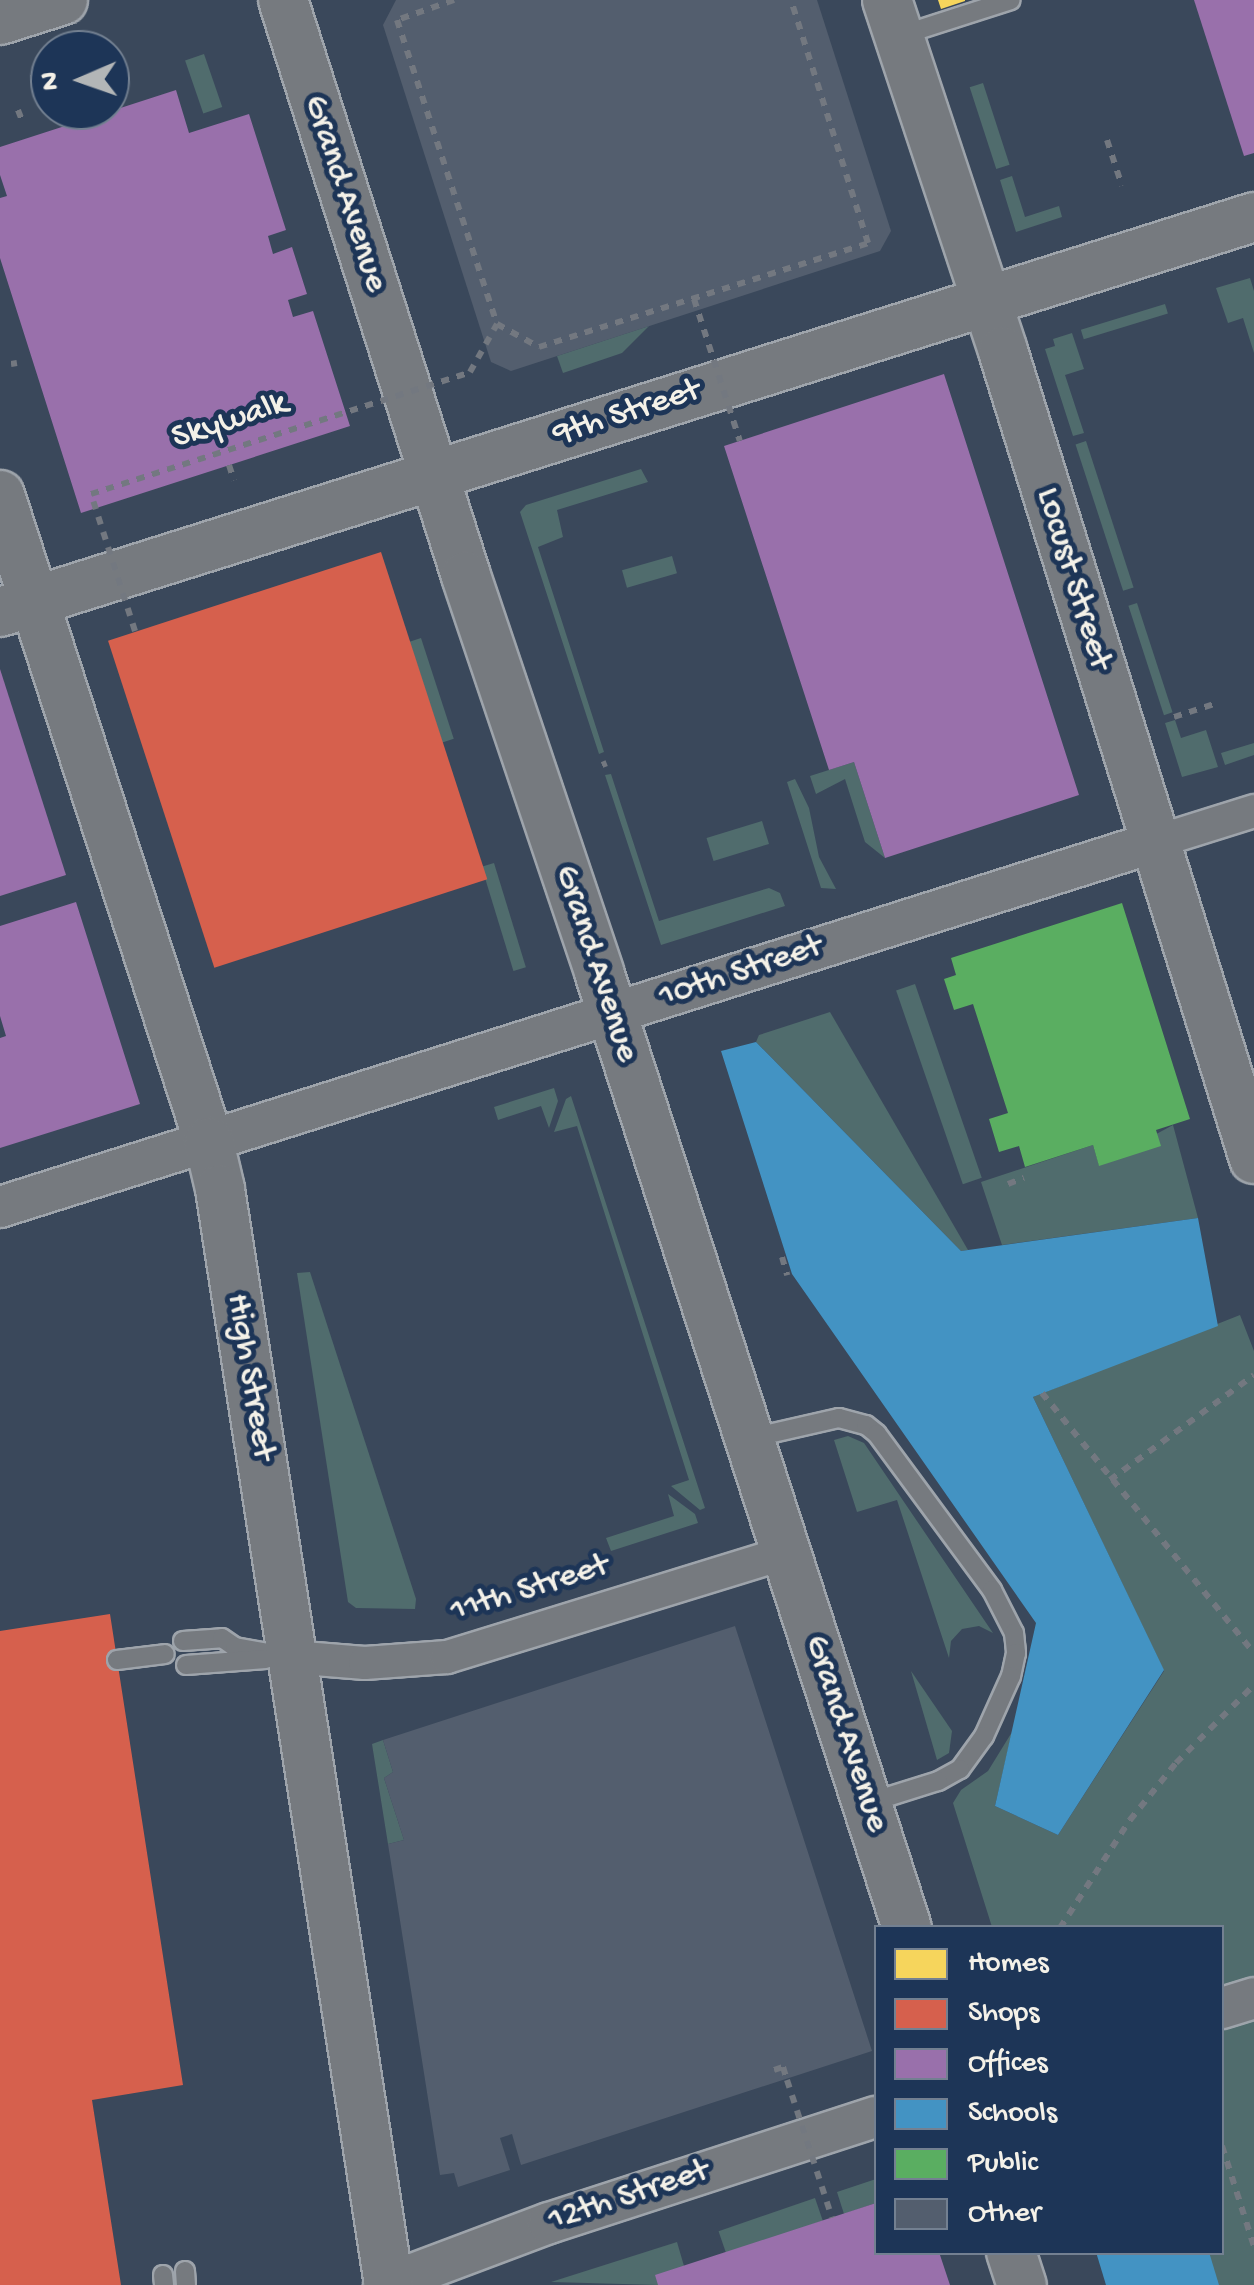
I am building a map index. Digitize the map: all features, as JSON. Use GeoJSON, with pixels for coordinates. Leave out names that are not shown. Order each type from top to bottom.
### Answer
{"type":"FeatureCollection","features":[{"type":"Feature","properties":{"kind":"main road"},"geometry":{"type":"LineString","coordinates":[[0,20],[63,0]]}},
{"type":"Feature","properties":{"kind":"main road","name":"Grand Avenue"},"geometry":{"type":"LineString","coordinates":[[283,0],[906,1925]]}},
{"type":"Feature","properties":{"kind":"main road","name":"Locust Street"},"geometry":{"type":"LineString","coordinates":[[893,18],[986,300],[1152,843],[1254,1160]]}},
{"type":"Feature","properties":{"kind":"main road","name":"9th Street"},"geometry":{"type":"LineString","coordinates":[[17,607],[1254,217]]}},
{"type":"Feature","properties":{"kind":"main road","name":"High Street"},"geometry":{"type":"LineString","coordinates":[[0,495],[17,607],[209,1142],[220,1189],[387,2284]]}},
{"type":"Feature","properties":{"kind":"main road"},"geometry":{"type":"LineString","coordinates":[[1012,2255],[1022,2285]]}},
{"type":"Feature","properties":{"kind":"street","name":"10th Street"},"geometry":{"type":"LineString","coordinates":[[0,1207],[1254,811]]}},
{"type":"Feature","properties":{"kind":"street","name":"11th Street"},"geometry":{"type":"LineString","coordinates":[[291,1658],[408,1663],[447,1657],[786,1553]]}},
{"type":"Feature","properties":{"kind":"street"},"geometry":{"type":"LineString","coordinates":[[1224,2007],[1254,1998]]}},
{"type":"Feature","properties":{"kind":"street","name":"12th Street"},"geometry":{"type":"LineString","coordinates":[[387,2284],[549,2222],[874,2119]]}},
{"type":"Feature","properties":{"kind":"lane"},"geometry":{"type":"LineString","coordinates":[[893,18],[1011,0]]}},
{"type":"Feature","properties":{"kind":"lane"},"geometry":{"type":"LineString","coordinates":[[750,1438],[839,1418],[866,1425],[877,1434],[992,1590],[1014,1633],[1016,1653],[1010,1676],[984,1736],[960,1769],[938,1781],[867,1804]]}},
{"type":"Feature","properties":{"kind":"lane"},"geometry":{"type":"LineString","coordinates":[[183,1641],[222,1638],[235,1646],[291,1658]]}},
{"type":"Feature","properties":{"kind":"lane"},"geometry":{"type":"LineString","coordinates":[[118,1660],[165,1654]]}},
{"type":"Feature","properties":{"kind":"lane"},"geometry":{"type":"LineString","coordinates":[[186,1665],[291,1658]]}},
{"type":"Feature","properties":{"kind":"path"},"geometry":{"type":"LineString","coordinates":[[454,0],[397,20],[496,324],[540,347],[868,243],[791,0]]}},
{"type":"Feature","properties":{"kind":"path"},"geometry":{"type":"LineString","coordinates":[[1106,140],[1122,186]]}},
{"type":"Feature","properties":{"kind":"path"},"geometry":{"type":"LineString","coordinates":[[694,299],[740,441]]}},
{"type":"Feature","properties":{"kind":"path","name":"Skywalk"},"geometry":{"type":"LineString","coordinates":[[135,631],[92,494],[470,372],[496,324]]}},
{"type":"Feature","properties":{"kind":"path"},"geometry":{"type":"LineString","coordinates":[[229,465],[234,480]]}},
{"type":"Feature","properties":{"kind":"path"},"geometry":{"type":"LineString","coordinates":[[1174,717],[1217,703]]}},
{"type":"Feature","properties":{"kind":"path"},"geometry":{"type":"LineString","coordinates":[[1008,1184],[1024,1178]]}},
{"type":"Feature","properties":{"kind":"path"},"geometry":{"type":"LineString","coordinates":[[782,1257],[787,1275]]}},
{"type":"Feature","properties":{"kind":"path"},"geometry":{"type":"LineString","coordinates":[[1110,1480],[1254,1375]]}},
{"type":"Feature","properties":{"kind":"path"},"geometry":{"type":"LineString","coordinates":[[1042,1393],[1254,1653]]}},
{"type":"Feature","properties":{"kind":"path"},"geometry":{"type":"LineString","coordinates":[[1062,1925],[1130,1820],[1176,1763],[1254,1685]]}},
{"type":"Feature","properties":{"kind":"path"},"geometry":{"type":"LineString","coordinates":[[774,2070],[783,2066],[832,2218]]}},
{"type":"Feature","properties":{"kind":"path"},"geometry":{"type":"LineString","coordinates":[[1224,2152],[1254,2246]]}},
{"type":"Feature","properties":{"kind":"green space"},"geometry":{"type":"Polygon","coordinates":[[[204,54],[222,107],[203,113],[185,61],[204,54]]]}},
{"type":"Feature","properties":{"kind":"green space"},"geometry":{"type":"Polygon","coordinates":[[[983,83],[1010,165],[996,169],[970,87],[983,83]]]}},
{"type":"Feature","properties":{"kind":"green space"},"geometry":{"type":"Polygon","coordinates":[[[1012,176],[1025,217],[1059,206],[1062,217],[1016,232],[1000,180],[1012,176]]]}},
{"type":"Feature","properties":{"kind":"green space"},"geometry":{"type":"Polygon","coordinates":[[[1250,278],[1254,291],[1254,353],[1243,318],[1228,323],[1216,288],[1250,278]]]}},
{"type":"Feature","properties":{"kind":"green space"},"geometry":{"type":"Polygon","coordinates":[[[1165,304],[1168,314],[1084,339],[1081,330],[1165,304]]]}},
{"type":"Feature","properties":{"kind":"green space"},"geometry":{"type":"Polygon","coordinates":[[[649,326],[622,353],[563,373],[557,356],[649,326]]]}},
{"type":"Feature","properties":{"kind":"green space"},"geometry":{"type":"Polygon","coordinates":[[[1072,333],[1084,369],[1065,375],[1084,433],[1073,436],[1045,349],[1055,346],[1053,339],[1072,333]]]}},
{"type":"Feature","properties":{"kind":"green space"},"geometry":{"type":"Polygon","coordinates":[[[1086,441],[1134,587],[1123,591],[1076,444],[1086,441]]]}},
{"type":"Feature","properties":{"kind":"green space"},"geometry":{"type":"Polygon","coordinates":[[[641,469],[648,482],[557,510],[563,537],[538,547],[604,752],[599,754],[520,512],[526,505],[641,469]]]}},
{"type":"Feature","properties":{"kind":"green space"},"geometry":{"type":"Polygon","coordinates":[[[672,556],[677,573],[627,588],[622,570],[672,556]]]}},
{"type":"Feature","properties":{"kind":"green space"},"geometry":{"type":"Polygon","coordinates":[[[1137,603],[1173,712],[1164,715],[1128,606],[1137,603]]]}},
{"type":"Feature","properties":{"kind":"green space"},"geometry":{"type":"Polygon","coordinates":[[[421,638],[454,739],[442,743],[410,642],[421,638]]]}},
{"type":"Feature","properties":{"kind":"green space"},"geometry":{"type":"Polygon","coordinates":[[[1175,720],[1181,738],[1206,730],[1218,767],[1182,777],[1165,723],[1175,720]]]}},
{"type":"Feature","properties":{"kind":"green space"},"geometry":{"type":"Polygon","coordinates":[[[1254,743],[1254,755],[1225,765],[1221,753],[1254,743]]]}},
{"type":"Feature","properties":{"kind":"green space"},"geometry":{"type":"Polygon","coordinates":[[[854,762],[885,858],[865,842],[845,779],[816,794],[810,776],[854,762]]]}},
{"type":"Feature","properties":{"kind":"green space"},"geometry":{"type":"Polygon","coordinates":[[[611,774],[659,921],[769,888],[780,893],[785,906],[661,945],[605,775],[611,774]]]}},
{"type":"Feature","properties":{"kind":"green space"},"geometry":{"type":"Polygon","coordinates":[[[795,779],[809,808],[819,857],[836,889],[821,888],[787,782],[795,779]]]}},
{"type":"Feature","properties":{"kind":"green space"},"geometry":{"type":"Polygon","coordinates":[[[762,821],[769,844],[714,861],[707,838],[762,821]]]}},
{"type":"Feature","properties":{"kind":"green space"},"geometry":{"type":"Polygon","coordinates":[[[494,863],[526,967],[513,971],[482,867],[494,863]]]}},
{"type":"Feature","properties":{"kind":"green space"},"geometry":{"type":"Polygon","coordinates":[[[915,984],[982,1178],[963,1184],[896,991],[915,984]]]}},
{"type":"Feature","properties":{"kind":"green space"},"geometry":{"type":"Polygon","coordinates":[[[830,1012],[968,1250],[961,1251],[756,1042],[759,1035],[830,1012]]]}},
{"type":"Feature","properties":{"kind":"green space"},"geometry":{"type":"Polygon","coordinates":[[[554,1088],[558,1101],[549,1128],[541,1106],[498,1120],[494,1107],[554,1088]]]}},
{"type":"Feature","properties":{"kind":"green space"},"geometry":{"type":"Polygon","coordinates":[[[571,1096],[705,1508],[700,1510],[671,1486],[689,1480],[577,1126],[554,1132],[566,1099],[571,1096]]]}},
{"type":"Feature","properties":{"kind":"green space"},"geometry":{"type":"Polygon","coordinates":[[[1173,1125],[1198,1218],[1002,1245],[981,1182],[1093,1145],[1099,1165],[1173,1125]]]}},
{"type":"Feature","properties":{"kind":"green space"},"geometry":{"type":"Polygon","coordinates":[[[310,1272],[416,1599],[415,1609],[356,1608],[348,1602],[297,1273],[310,1272]]]}},
{"type":"Feature","properties":{"kind":"green space"},"geometry":{"type":"Polygon","coordinates":[[[1240,1315],[1254,1351],[1254,2285],[1107,2285],[1098,2255],[1224,2255],[1224,1925],[991,1925],[953,1803],[961,1790],[988,1771],[1012,1732],[995,1806],[1058,1835],[1164,1671],[1033,1397],[1240,1315]]]}},
{"type":"Feature","properties":{"kind":"green space"},"geometry":{"type":"Polygon","coordinates":[[[848,1436],[864,1443],[993,1633],[979,1626],[962,1629],[951,1641],[949,1658],[897,1500],[857,1512],[834,1440],[848,1436]]]}},
{"type":"Feature","properties":{"kind":"green space"},"geometry":{"type":"Polygon","coordinates":[[[668,1494],[695,1514],[698,1523],[611,1551],[606,1538],[674,1516],[668,1494]]]}},
{"type":"Feature","properties":{"kind":"green space"},"geometry":{"type":"Polygon","coordinates":[[[911,1671],[952,1731],[949,1753],[937,1760],[911,1671]]]}},
{"type":"Feature","properties":{"kind":"green space"},"geometry":{"type":"Polygon","coordinates":[[[383,1740],[393,1772],[384,1778],[404,1840],[388,1844],[372,1744],[383,1740]]]}},
{"type":"Feature","properties":{"kind":"green space"},"geometry":{"type":"Polygon","coordinates":[[[874,2180],[874,2204],[844,2214],[837,2192],[874,2180]]]}},
{"type":"Feature","properties":{"kind":"green space"},"geometry":{"type":"Polygon","coordinates":[[[815,2198],[823,2221],[726,2254],[719,2231],[815,2198]]]}},
{"type":"Feature","properties":{"kind":"green space"},"geometry":{"type":"Polygon","coordinates":[[[677,2242],[684,2266],[658,2285],[551,2282],[677,2242]]]}},
{"type":"Feature","properties":{"kind":"building: Homes"},"geometry":{"type":"Polygon","coordinates":[[[938,0],[965,0],[965,1],[941,9],[938,0]]]}},
{"type":"Feature","properties":{"kind":"building: Shops"},"geometry":{"type":"Polygon","coordinates":[[[381,552],[487,879],[214,968],[108,641],[381,552]]]}},
{"type":"Feature","properties":{"kind":"building: Shops"},"geometry":{"type":"Polygon","coordinates":[[[110,1614],[183,2085],[92,2100],[121,2285],[0,2285],[0,1631],[110,1614]]]}},
{"type":"Feature","properties":{"kind":"building: Offices"},"geometry":{"type":"Polygon","coordinates":[[[1194,0],[1254,0],[1254,153],[1244,156],[1194,0]]]}},
{"type":"Feature","properties":{"kind":"building: Offices"},"geometry":{"type":"Polygon","coordinates":[[[176,90],[189,133],[249,114],[286,230],[268,236],[273,254],[292,247],[307,294],[288,300],[293,317],[313,311],[350,426],[81,513],[0,258],[0,198],[7,196],[0,175],[0,147],[52,130],[130,130],[130,105],[176,90]]]}},
{"type":"Feature","properties":{"kind":"building: Offices"},"geometry":{"type":"Polygon","coordinates":[[[944,374],[1079,795],[885,858],[854,762],[829,770],[724,446],[944,374]]]}},
{"type":"Feature","properties":{"kind":"building: Offices"},"geometry":{"type":"Polygon","coordinates":[[[0,669],[66,875],[0,896],[0,669]]]}},
{"type":"Feature","properties":{"kind":"building: Offices"},"geometry":{"type":"Polygon","coordinates":[[[76,902],[140,1104],[0,1148],[0,1038],[6,1036],[0,1016],[0,926],[76,902]]]}},
{"type":"Feature","properties":{"kind":"building: Offices"},"geometry":{"type":"Polygon","coordinates":[[[874,2204],[874,2255],[940,2255],[950,2285],[658,2285],[655,2275],[874,2204]]]}},
{"type":"Feature","properties":{"kind":"building: Schools"},"geometry":{"type":"Polygon","coordinates":[[[756,1042],[961,1251],[1198,1218],[1218,1326],[1033,1397],[1164,1670],[1058,1835],[995,1806],[1036,1623],[792,1274],[721,1051],[756,1042]]]}},
{"type":"Feature","properties":{"kind":"building: Schools"},"geometry":{"type":"Polygon","coordinates":[[[1097,2255],[1210,2255],[1219,2285],[1106,2285],[1097,2255]]]}},
{"type":"Feature","properties":{"kind":"building: Public"},"geometry":{"type":"Polygon","coordinates":[[[1122,903],[1190,1119],[1156,1130],[1161,1146],[1099,1166],[1093,1145],[1025,1167],[1019,1146],[999,1152],[989,1119],[1008,1113],[973,1004],[954,1010],[944,979],[956,975],[951,958],[1122,903]]]}},
{"type":"Feature","properties":{"kind":"building: Other"},"geometry":{"type":"Polygon","coordinates":[[[396,0],[817,0],[891,231],[880,251],[511,371],[491,362],[383,25],[396,0]]]}},
{"type":"Feature","properties":{"kind":"building: Other"},"geometry":{"type":"Polygon","coordinates":[[[735,1626],[872,2051],[521,2165],[512,2134],[500,2138],[510,2170],[458,2187],[454,2173],[440,2175],[388,1844],[404,1840],[384,1778],[393,1772],[383,1740],[735,1626]]]}}]}
